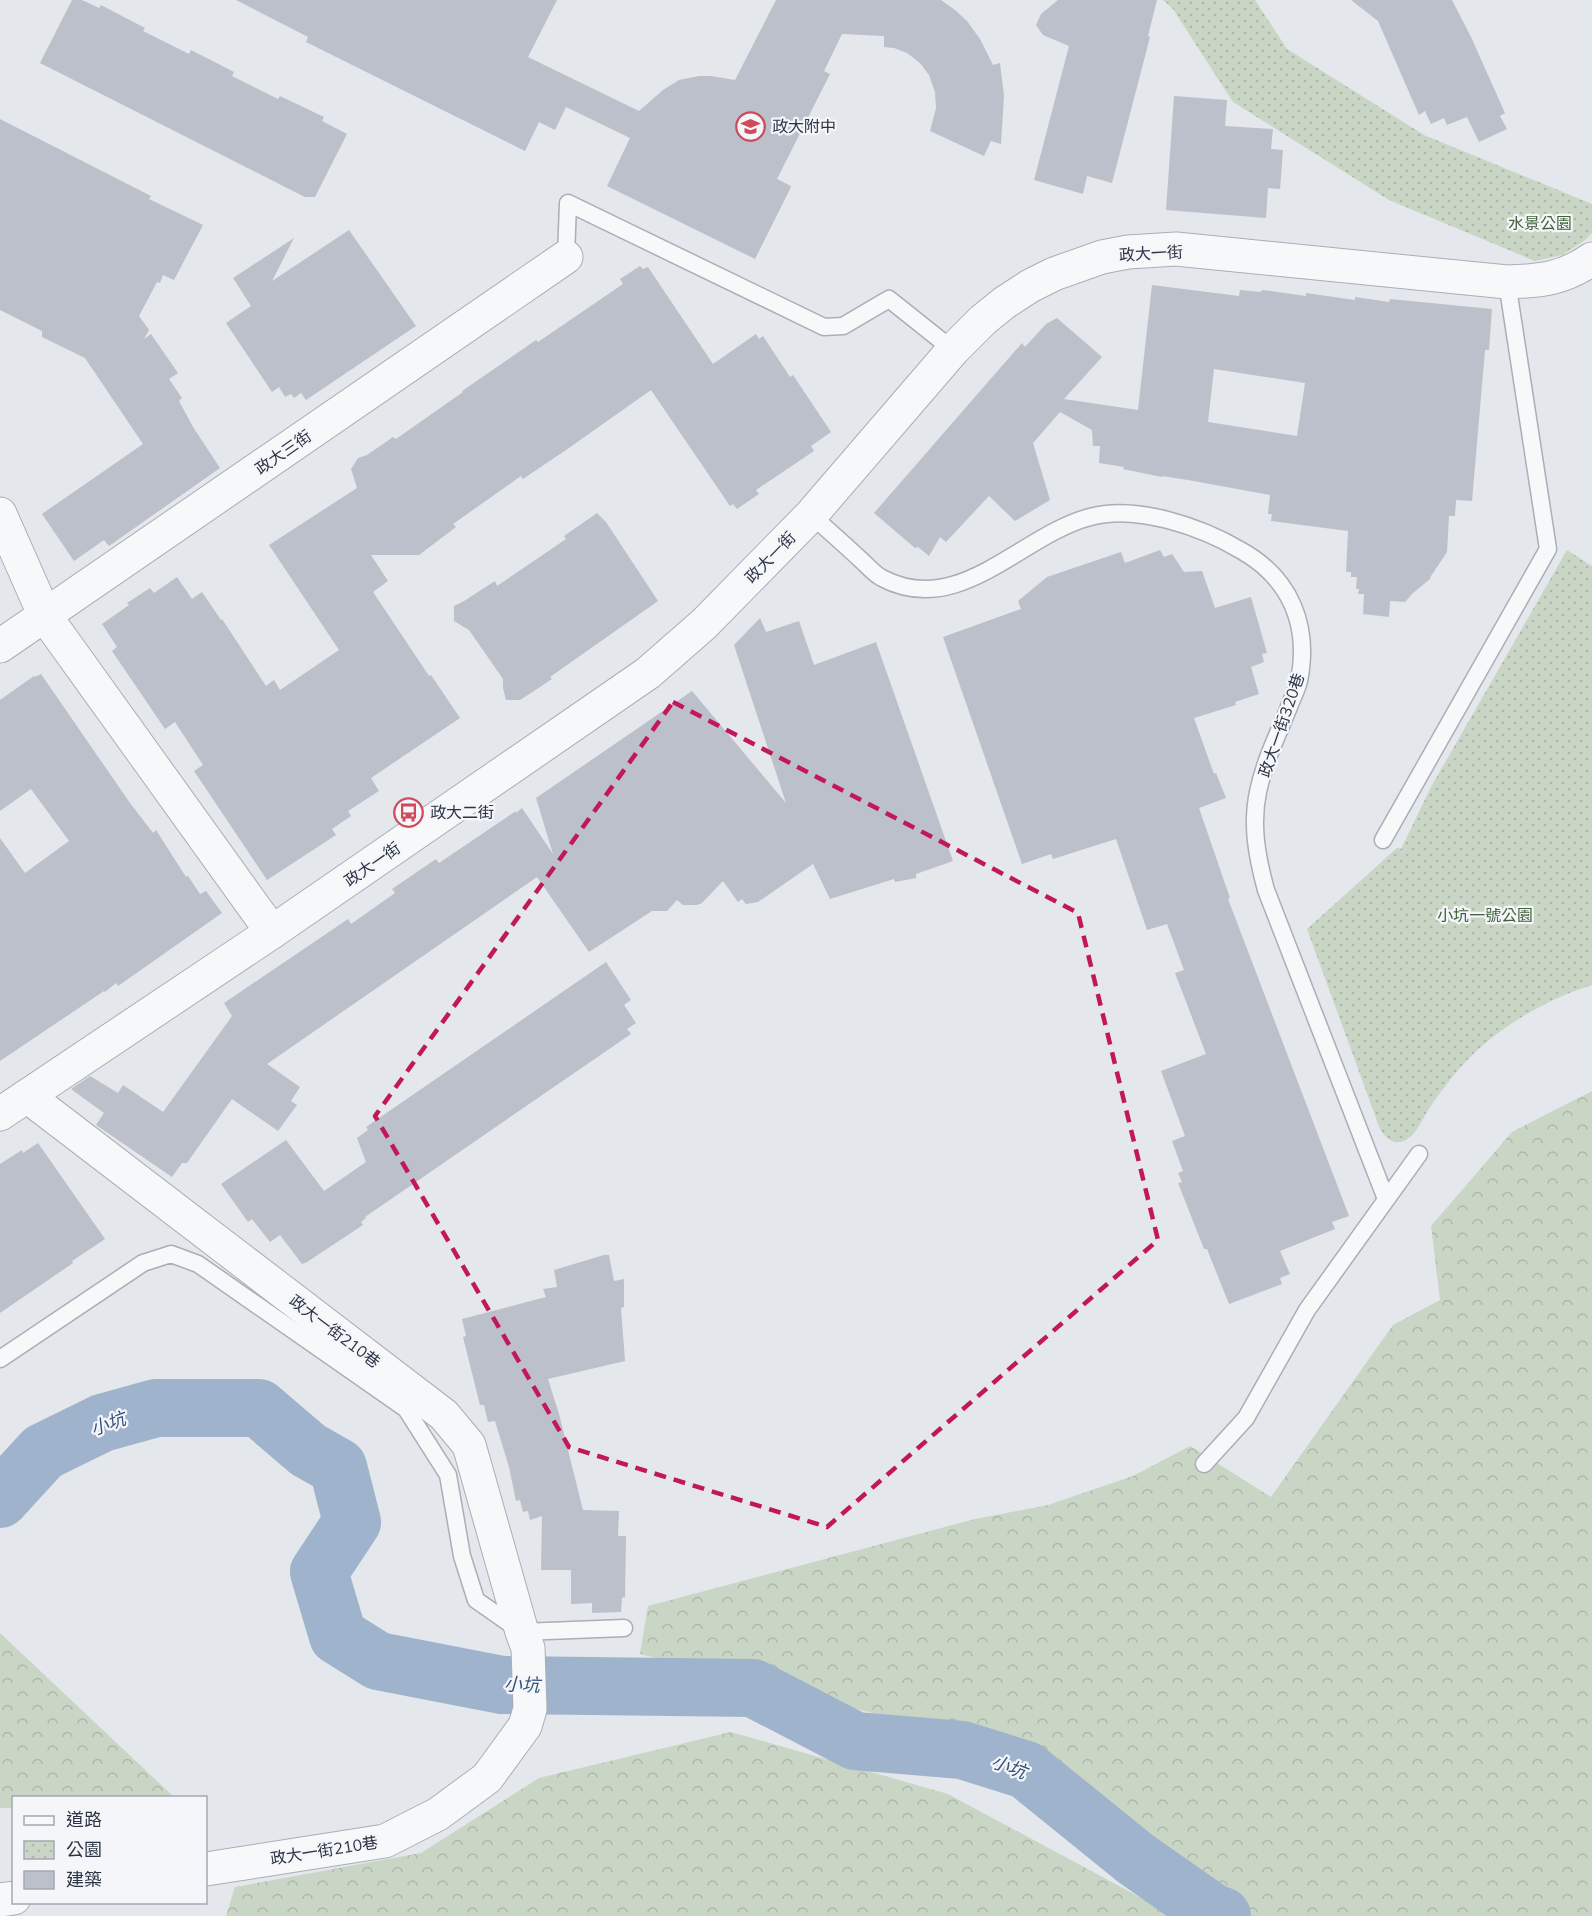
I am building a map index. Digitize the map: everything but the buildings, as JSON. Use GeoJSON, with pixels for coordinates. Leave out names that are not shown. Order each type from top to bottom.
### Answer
{"type":"FeatureCollection","features":[{"type":"Feature","properties":{"kind":"street","name":"政大一街"},"geometry":{"type":"LineString","coordinates":[[0,1114],[272,932],[648,673],[704,624],[811,515],[953,350],[983,320],[1030,286],[1076,265],[1102,257],[1128,252],[1176,249],[1507,282],[1542,281],[1562,276],[1592,259]]}},
{"type":"Feature","properties":{"kind":"street","name":"政大三街"},"geometry":{"type":"LineString","coordinates":[[0,645],[566,257]]}},
{"type":"Feature","properties":{"kind":"street"},"geometry":{"type":"LineString","coordinates":[[0,514],[45,616],[272,932]]}},
{"type":"Feature","properties":{"kind":"street","name":"政大一街210巷"},"geometry":{"type":"LineString","coordinates":[[27,1096],[444,1415],[469,1445],[525,1640],[530,1709],[525,1726],[487,1778],[438,1814],[385,1841],[207,1869]]}},
{"type":"Feature","properties":{"kind":"lane"},"geometry":{"type":"LineString","coordinates":[[566,257],[568,203],[824,327],[843,326],[890,299],[953,350]]}},
{"type":"Feature","properties":{"kind":"lane"},"geometry":{"type":"LineString","coordinates":[[1383,840],[1548,549],[1507,282]]}},
{"type":"Feature","properties":{"kind":"lane","name":"政大一街320巷"},"geometry":{"type":"LineString","coordinates":[[811,515],[880,577],[904,587],[932,589],[960,584],[1064,526],[1091,516],[1119,513],[1145,515],[1184,525],[1229,543],[1257,559],[1284,588],[1298,615],[1303,645],[1299,683],[1268,757],[1258,792],[1254,825],[1257,857],[1266,890],[1386,1199]]}},
{"type":"Feature","properties":{"kind":"lane"},"geometry":{"type":"LineString","coordinates":[[1204,1464],[1246,1418],[1307,1310],[1419,1154]]}},
{"type":"Feature","properties":{"kind":"lane"},"geometry":{"type":"LineString","coordinates":[[0,1359],[143,1263],[171,1254],[198,1264],[406,1409],[448,1475],[462,1556],[476,1600],[525,1640],[624,1628]]}},
{"type":"Feature","properties":{"kind":"highlighted area"},"geometry":{"type":"Polygon","coordinates":[[[673,702],[1078,913],[1158,1240],[827,1527],[569,1447],[375,1116],[673,702]]]}},
{"type":"Feature","properties":{"kind":"green space","name":"水景公園"},"geometry":{"type":"Polygon","coordinates":[[[1163,0],[1255,0],[1287,49],[1424,135],[1592,204],[1592,233],[1562,255],[1535,261],[1389,200],[1233,102],[1173,9],[1163,0]]]}},
{"type":"Feature","properties":{"kind":"green space","name":"小坑一號公園"},"geometry":{"type":"Polygon","coordinates":[[[1567,550],[1592,566],[1592,985],[1537,1008],[1519,1018],[1487,1042],[1458,1070],[1413,1134],[1402,1142],[1394,1142],[1380,1129],[1307,929],[1397,848],[1401,849],[1431,787],[1567,550]]]}},
{"type":"Feature","properties":{"kind":"green space"},"geometry":{"type":"Polygon","coordinates":[[[1592,1091],[1592,1916],[1252,1916],[1010,1748],[640,1654],[648,1606],[975,1519],[1048,1505],[1133,1476],[1190,1446],[1271,1497],[1393,1325],[1440,1300],[1431,1226],[1512,1132],[1592,1091]]]}},
{"type":"Feature","properties":{"kind":"green space"},"geometry":{"type":"Polygon","coordinates":[[[0,1633],[173,1796],[12,1796],[12,1808],[0,1808],[0,1633]]]}},
{"type":"Feature","properties":{"kind":"green space"},"geometry":{"type":"Polygon","coordinates":[[[731,1732],[948,1794],[1172,1916],[226,1916],[235,1887],[421,1853],[539,1778],[731,1732]]]}},
{"type":"Feature","properties":{"kind":"waterway","name":"小坑"},"geometry":{"type":"LineString","coordinates":[[0,1499],[43,1452],[102,1423],[156,1408],[259,1408],[308,1450],[338,1467],[352,1522],[319,1572],[338,1636],[378,1661],[502,1685],[753,1688],[855,1741],[962,1750],[1026,1770],[1136,1859],[1213,1913],[1222,1916]]}},
{"type":"Feature","properties":{"kind":"place","name":"政大附中"},"geometry":{"type":"Point","coordinates":[751,126]}},
{"type":"Feature","properties":{"kind":"place","name":"政大二街"},"geometry":{"type":"Point","coordinates":[409,812]}}]}
